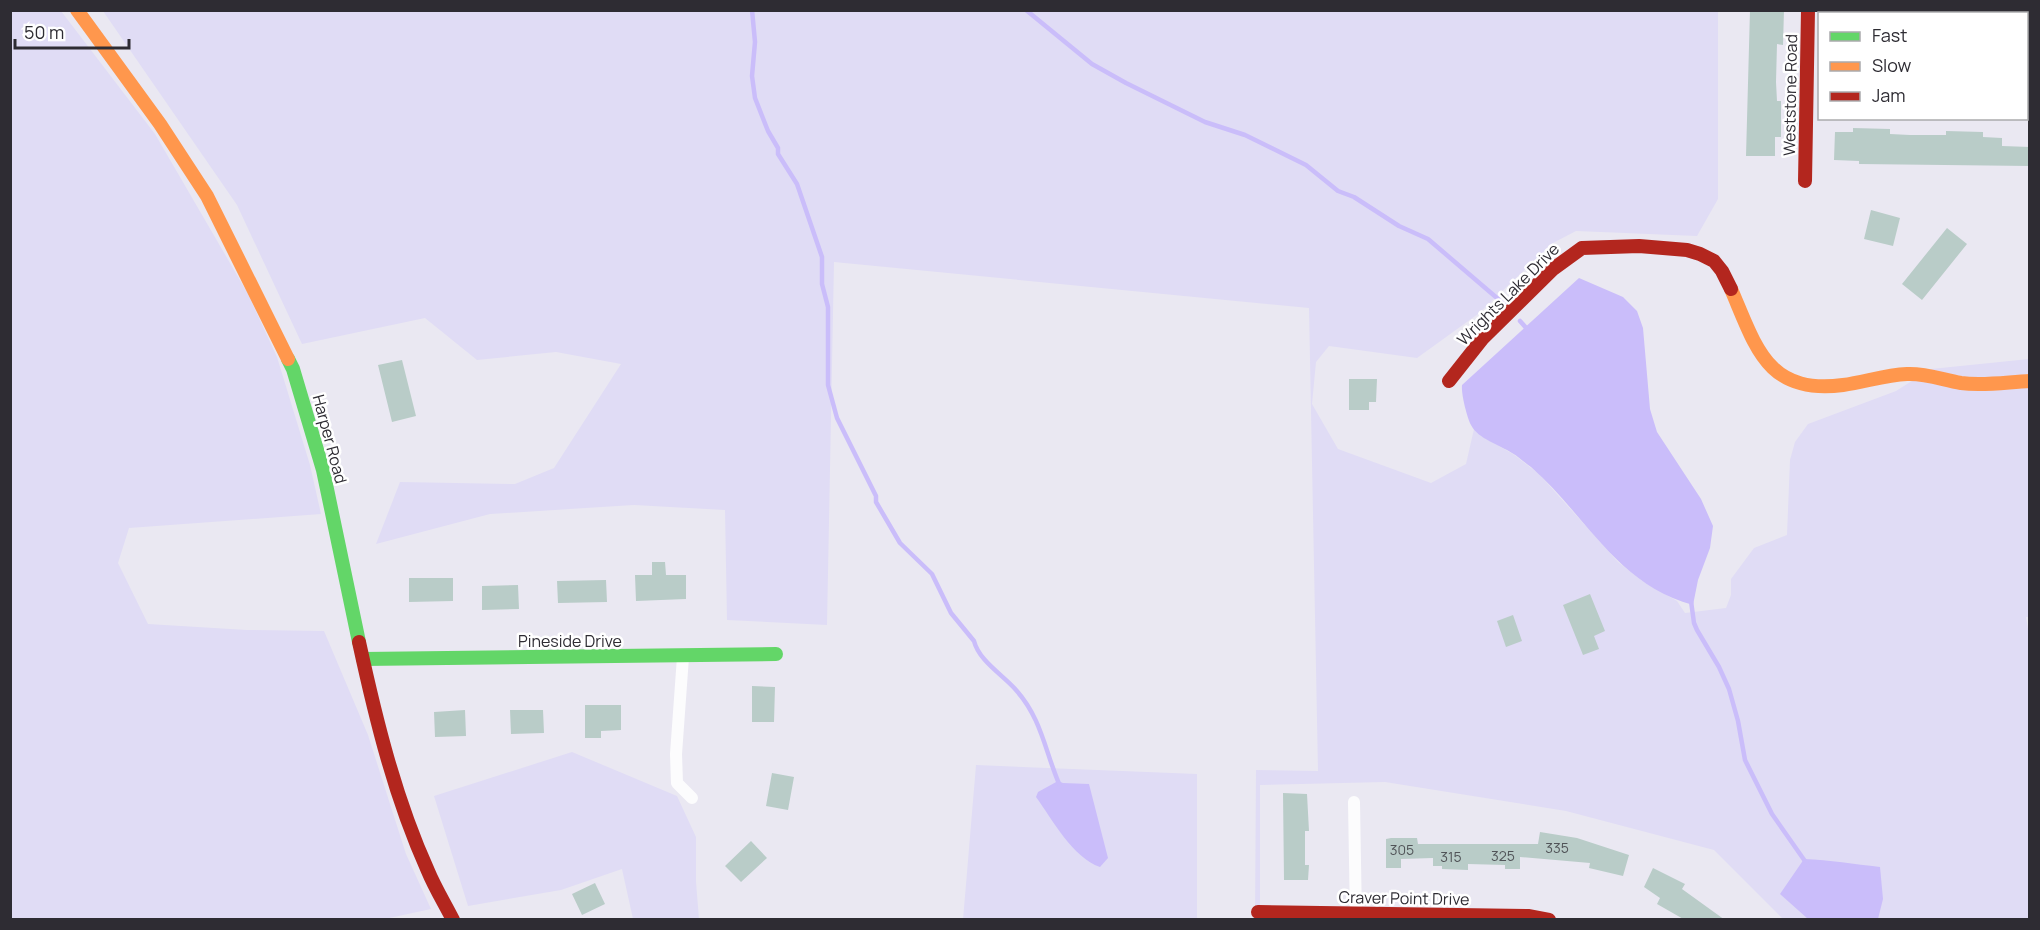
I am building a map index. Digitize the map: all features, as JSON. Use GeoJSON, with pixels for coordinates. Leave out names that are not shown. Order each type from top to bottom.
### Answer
{"type":"FeatureCollection","features":[{"type":"Feature","properties":{"kind":"street","name":"Harper Road"},"geometry":{"type":"LineString","coordinates":[[77,10],[160,124],[207,196],[293,369],[323,470],[363,659],[390,769],[428,872],[453,920]]}},
{"type":"Feature","properties":{"kind":"street","name":"Weststone Road"},"geometry":{"type":"LineString","coordinates":[[1805,181],[1813,105],[1812,14]]}},
{"type":"Feature","properties":{"kind":"street","name":"Wrights Lake Drive"},"geometry":{"type":"LineString","coordinates":[[1449,381],[1483,338],[1553,269],[1576,252],[1595,246],[1658,247],[1700,254],[1713,259],[1722,269],[1746,328],[1768,364],[1778,373],[1804,384],[1818,387],[1839,386],[1907,373],[1969,383],[2030,381]]}},
{"type":"Feature","properties":{"kind":"street","name":"Pineside Drive"},"geometry":{"type":"LineString","coordinates":[[363,659],[683,657],[776,654]]}},
{"type":"Feature","properties":{"kind":"street"},"geometry":{"type":"LineString","coordinates":[[683,657],[676,754],[677,783],[693,798]]}},
{"type":"Feature","properties":{"kind":"street"},"geometry":{"type":"LineString","coordinates":[[1354,802],[1356,916]]}},
{"type":"Feature","properties":{"kind":"street","name":"Craver Point Drive"},"geometry":{"type":"LineString","coordinates":[[1258,912],[1356,916],[1528,916],[1550,920]]}},
{"type":"Feature","properties":{"kind":"shaded area"},"geometry":{"type":"Polygon","coordinates":[[[10,11],[61,11],[155,134],[248,294],[277,357],[310,465],[321,514],[129,528],[118,563],[148,624],[247,630],[324,631],[368,735],[406,854],[431,909],[380,920],[11,919],[10,11]]]}},
{"type":"Feature","properties":{"kind":"shaded area"},"geometry":{"type":"Polygon","coordinates":[[[103,11],[1718,11],[1718,199],[1697,236],[1576,231],[1553,243],[1478,314],[1417,358],[1329,346],[1316,362],[1312,404],[1338,449],[1431,483],[1466,464],[1474,429],[1539,474],[1618,562],[1641,580],[1677,601],[1685,613],[1726,608],[1731,595],[1731,579],[1754,548],[1787,535],[1790,460],[1795,442],[1808,424],[1896,391],[1931,369],[2029,359],[2030,617],[2026,617],[2030,641],[2029,919],[1783,919],[1714,850],[1566,811],[1385,782],[1260,785],[1260,919],[1255,919],[1256,770],[1318,771],[1309,308],[834,262],[827,625],[727,620],[725,510],[634,505],[490,514],[376,544],[400,482],[515,484],[554,468],[621,364],[556,352],[477,360],[425,318],[302,344],[237,205],[103,11]]]}},
{"type":"Feature","properties":{"kind":"shaded area"},"geometry":{"type":"Polygon","coordinates":[[[1579,278],[1623,297],[1637,311],[1643,328],[1650,409],[1657,432],[1701,499],[1713,526],[1710,548],[1698,580],[1693,605],[1666,595],[1622,565],[1551,486],[1515,455],[1474,430],[1468,417],[1462,385],[1579,278]]]}},
{"type":"Feature","properties":{"kind":"shaded area"},"geometry":{"type":"Polygon","coordinates":[[[572,752],[677,796],[696,837],[699,919],[633,919],[622,869],[561,890],[468,906],[434,796],[572,752]]]}},
{"type":"Feature","properties":{"kind":"shaded area"},"geometry":{"type":"Polygon","coordinates":[[[976,765],[1197,774],[1197,919],[963,920],[976,765]]]}},
{"type":"Feature","properties":{"kind":"shaded area"},"geometry":{"type":"Polygon","coordinates":[[[1058,781],[1089,784],[1108,858],[1100,867],[1072,847],[1036,797],[1038,792],[1058,781]]]}},
{"type":"Feature","properties":{"kind":"shaded area"},"geometry":{"type":"Polygon","coordinates":[[[1804,859],[1880,867],[1883,899],[1878,919],[1808,919],[1780,894],[1804,859]]]}},
{"type":"Feature","properties":{"kind":"building"},"geometry":{"type":"Polygon","coordinates":[[[1750,10],[1784,10],[1783,45],[1777,44],[1776,82],[1777,101],[1781,101],[1781,137],[1775,137],[1775,156],[1746,156],[1750,10]]]}},
{"type":"Feature","properties":{"kind":"building"},"geometry":{"type":"Polygon","coordinates":[[[1853,128],[1890,129],[1890,134],[1910,135],[1946,135],[1946,131],[1983,132],[1983,137],[2002,138],[2002,146],[2030,147],[2030,166],[1859,164],[1859,161],[1834,160],[1835,132],[1853,132],[1853,128]]]}},
{"type":"Feature","properties":{"kind":"building"},"geometry":{"type":"Polygon","coordinates":[[[1871,210],[1900,218],[1893,246],[1864,239],[1871,210]]]}},
{"type":"Feature","properties":{"kind":"building"},"geometry":{"type":"Polygon","coordinates":[[[1947,228],[1967,244],[1922,300],[1902,284],[1947,228]]]}},
{"type":"Feature","properties":{"kind":"building"},"geometry":{"type":"Polygon","coordinates":[[[402,360],[416,416],[392,422],[378,365],[402,360]]]}},
{"type":"Feature","properties":{"kind":"building"},"geometry":{"type":"Polygon","coordinates":[[[1349,379],[1377,379],[1376,402],[1369,402],[1369,410],[1349,410],[1349,379]]]}},
{"type":"Feature","properties":{"kind":"building"},"geometry":{"type":"Polygon","coordinates":[[[652,562],[665,562],[666,575],[686,575],[686,599],[636,601],[635,575],[652,575],[652,562]]]}},
{"type":"Feature","properties":{"kind":"building"},"geometry":{"type":"Polygon","coordinates":[[[409,578],[453,578],[453,601],[409,602],[409,578]]]}},
{"type":"Feature","properties":{"kind":"building"},"geometry":{"type":"Polygon","coordinates":[[[606,580],[607,602],[558,603],[557,581],[606,580]]]}},
{"type":"Feature","properties":{"kind":"building"},"geometry":{"type":"Polygon","coordinates":[[[518,585],[519,609],[482,610],[482,586],[518,585]]]}},
{"type":"Feature","properties":{"kind":"building"},"geometry":{"type":"Polygon","coordinates":[[[1590,594],[1605,631],[1594,636],[1599,649],[1583,655],[1563,605],[1590,594]]]}},
{"type":"Feature","properties":{"kind":"building"},"geometry":{"type":"Polygon","coordinates":[[[1513,615],[1522,641],[1506,647],[1497,621],[1513,615]]]}},
{"type":"Feature","properties":{"kind":"building"},"geometry":{"type":"Polygon","coordinates":[[[752,686],[775,687],[774,722],[752,722],[752,686]]]}},
{"type":"Feature","properties":{"kind":"building"},"geometry":{"type":"Polygon","coordinates":[[[585,705],[621,705],[621,730],[601,731],[601,738],[585,738],[585,705]]]}},
{"type":"Feature","properties":{"kind":"building"},"geometry":{"type":"Polygon","coordinates":[[[465,710],[466,736],[435,737],[434,712],[465,710]]]}},
{"type":"Feature","properties":{"kind":"building"},"geometry":{"type":"Polygon","coordinates":[[[510,710],[543,710],[544,733],[511,734],[510,710]]]}},
{"type":"Feature","properties":{"kind":"building"},"geometry":{"type":"Polygon","coordinates":[[[772,773],[794,777],[788,810],[766,806],[772,773]]]}},
{"type":"Feature","properties":{"kind":"building"},"geometry":{"type":"Polygon","coordinates":[[[1283,793],[1307,794],[1309,831],[1305,831],[1305,865],[1309,865],[1308,880],[1284,880],[1283,793]]]}},
{"type":"Feature","properties":{"kind":"building"},"geometry":{"type":"Polygon","coordinates":[[[1540,832],[1577,838],[1629,855],[1623,876],[1589,868],[1590,863],[1520,857],[1520,869],[1505,869],[1505,865],[1468,864],[1468,870],[1442,869],[1442,866],[1433,866],[1433,858],[1401,859],[1401,868],[1386,868],[1386,839],[1417,838],[1418,844],[1538,844],[1540,832]]]}},
{"type":"Feature","properties":{"kind":"building"},"geometry":{"type":"Polygon","coordinates":[[[751,841],[767,858],[741,882],[725,866],[751,841]]]}},
{"type":"Feature","properties":{"kind":"building"},"geometry":{"type":"Polygon","coordinates":[[[1653,868],[1685,884],[1682,889],[1725,920],[1685,920],[1657,904],[1660,898],[1644,887],[1653,868]]]}},
{"type":"Feature","properties":{"kind":"building"},"geometry":{"type":"Polygon","coordinates":[[[595,883],[605,904],[582,915],[572,894],[595,883]]]}},
{"type":"Feature","properties":{"kind":"waterway"},"geometry":{"type":"LineString","coordinates":[[752,10],[755,42],[752,76],[755,98],[768,131],[778,148],[778,154],[797,184],[822,257],[822,284],[828,307],[828,385],[837,418],[876,496],[876,502],[900,543],[932,574],[951,613],[974,641],[981,655],[1016,690],[1032,712],[1060,786]]}},
{"type":"Feature","properties":{"kind":"waterway"},"geometry":{"type":"LineString","coordinates":[[1026,10],[1092,64],[1205,122],[1245,135],[1306,165],[1338,191],[1354,197],[1399,226],[1428,239],[1504,304]]}},
{"type":"Feature","properties":{"kind":"waterway"},"geometry":{"type":"LineString","coordinates":[[1520,321],[1528,330]]}},
{"type":"Feature","properties":{"kind":"waterway"},"geometry":{"type":"LineString","coordinates":[[1691,601],[1697,630],[1729,689],[1745,760],[1772,814],[1807,864]]}},
{"type":"Feature","properties":{"kind":"traffic: fast"},"geometry":{"type":"LineString","coordinates":[[288,359],[323,470],[359,642]]}},
{"type":"Feature","properties":{"kind":"traffic: fast"},"geometry":{"type":"LineString","coordinates":[[363,659],[776,654]]}},
{"type":"Feature","properties":{"kind":"traffic: slow"},"geometry":{"type":"LineString","coordinates":[[77,10],[160,124],[207,196],[288,359]]}},
{"type":"Feature","properties":{"kind":"traffic: slow"},"geometry":{"type":"LineString","coordinates":[[1731,289],[1757,348],[1781,374],[1797,382],[1817,386],[1843,385],[1907,374],[1970,384],[2030,381]]}},
{"type":"Feature","properties":{"kind":"traffic: jam"},"geometry":{"type":"LineString","coordinates":[[1805,181],[1808,10]]}},
{"type":"Feature","properties":{"kind":"traffic: jam"},"geometry":{"type":"LineString","coordinates":[[1449,381],[1483,338],[1553,269],[1582,248],[1639,246],[1687,250],[1714,261],[1731,289]]}},
{"type":"Feature","properties":{"kind":"traffic: jam"},"geometry":{"type":"LineString","coordinates":[[359,642],[396,787],[416,843],[453,920]]}},
{"type":"Feature","properties":{"kind":"traffic: jam"},"geometry":{"type":"LineString","coordinates":[[1258,912],[1528,916],[1549,920]]}}]}
